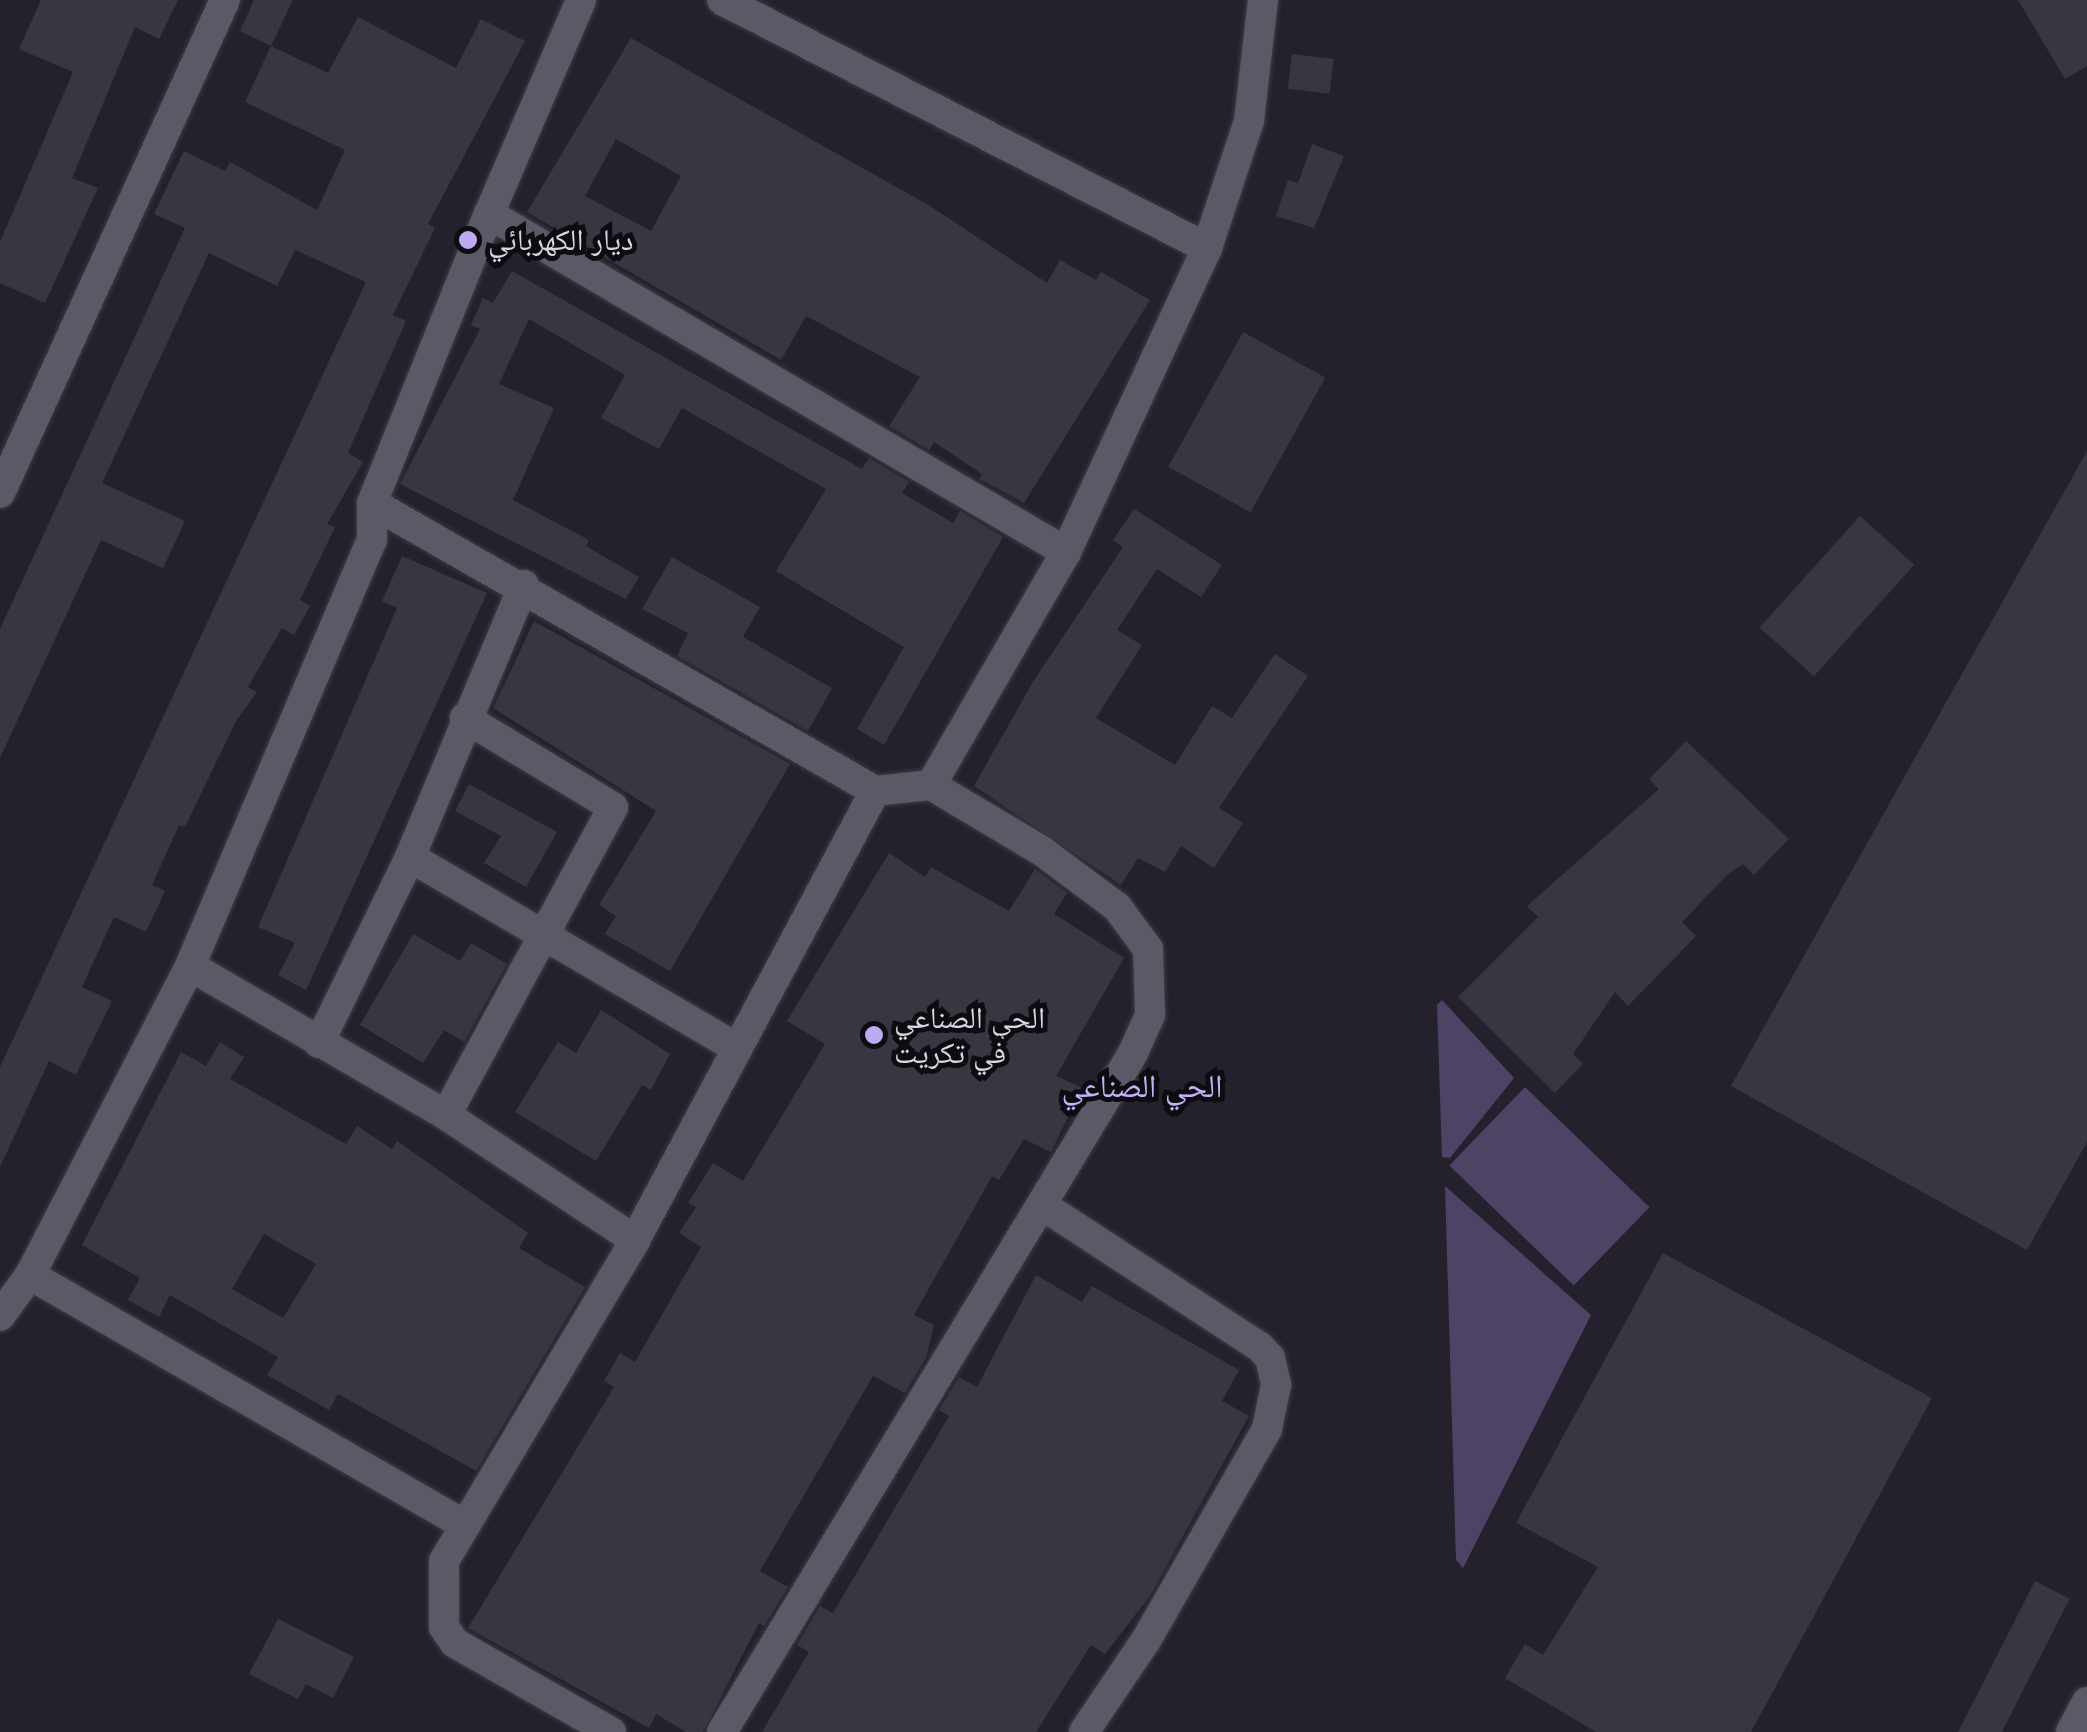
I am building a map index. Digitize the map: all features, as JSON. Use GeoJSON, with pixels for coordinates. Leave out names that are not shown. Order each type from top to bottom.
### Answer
{"type":"FeatureCollection","features":[{"type":"Feature","properties":{"kind":"street"},"geometry":{"type":"LineString","coordinates":[[0,492],[225,0]]}},
{"type":"Feature","properties":{"kind":"street"},"geometry":{"type":"LineString","coordinates":[[0,1316],[30,1275],[190,966],[372,540],[372,503],[581,0]]}},
{"type":"Feature","properties":{"kind":"street"},"geometry":{"type":"LineString","coordinates":[[722,0],[1207,248]]}},
{"type":"Feature","properties":{"kind":"street"},"geometry":{"type":"LineString","coordinates":[[931,785],[1066,552],[1207,248],[1248,122],[1263,0]]}},
{"type":"Feature","properties":{"kind":"street"},"geometry":{"type":"LineString","coordinates":[[489,214],[1066,552]]}},
{"type":"Feature","properties":{"kind":"street"},"geometry":{"type":"LineString","coordinates":[[372,503],[524,585],[876,792],[931,785],[1042,852],[1117,907],[1135,926],[1154,968],[1150,1014],[1133,1053],[723,1732]]}},
{"type":"Feature","properties":{"kind":"street"},"geometry":{"type":"LineString","coordinates":[[319,1043],[410,857],[465,718],[524,585]]}},
{"type":"Feature","properties":{"kind":"street"},"geometry":{"type":"LineString","coordinates":[[446,1115],[612,806],[465,718]]}},
{"type":"Feature","properties":{"kind":"street"},"geometry":{"type":"LineString","coordinates":[[612,1732],[455,1644],[444,1627],[440,1581],[465,1525],[634,1240],[734,1046],[876,792]]}},
{"type":"Feature","properties":{"kind":"street"},"geometry":{"type":"LineString","coordinates":[[410,857],[544,930],[734,1046]]}},
{"type":"Feature","properties":{"kind":"street"},"geometry":{"type":"LineString","coordinates":[[190,966],[446,1115],[634,1240]]}},
{"type":"Feature","properties":{"kind":"street"},"geometry":{"type":"LineString","coordinates":[[1042,1205],[1260,1347],[1270,1358],[1276,1385],[1267,1428],[1146,1640],[1084,1732]]}},
{"type":"Feature","properties":{"kind":"street"},"geometry":{"type":"LineString","coordinates":[[30,1275],[465,1525]]}},
{"type":"Feature","properties":{"kind":"street"},"geometry":{"type":"LineString","coordinates":[[2071,1732],[2087,1702]]}},
{"type":"Feature","properties":{"kind":"shaded area"},"geometry":{"type":"Polygon","coordinates":[[[1442,1000],[1514,1078],[1450,1158],[1442,1157],[1437,1005],[1442,1000]]]}},
{"type":"Feature","properties":{"kind":"shaded area"},"geometry":{"type":"Polygon","coordinates":[[[1525,1087],[1649,1207],[1574,1286],[1449,1165],[1525,1087]]]}},
{"type":"Feature","properties":{"kind":"shaded area"},"geometry":{"type":"Polygon","coordinates":[[[1445,1186],[1591,1315],[1463,1568],[1456,1560],[1445,1186]]]}},
{"type":"Feature","properties":{"kind":"building"},"geometry":{"type":"Polygon","coordinates":[[[41,0],[178,0],[159,39],[135,27],[72,178],[98,188],[45,303],[0,283],[0,242],[73,72],[19,49],[41,0]]]}},
{"type":"Feature","properties":{"kind":"building"},"geometry":{"type":"Polygon","coordinates":[[[254,0],[293,0],[271,46],[240,31],[254,0]]]}},
{"type":"Feature","properties":{"kind":"building"},"geometry":{"type":"Polygon","coordinates":[[[2018,0],[2087,0],[2087,66],[2065,79],[2018,0]]]}},
{"type":"Feature","properties":{"kind":"building"},"geometry":{"type":"Polygon","coordinates":[[[358,17],[456,68],[481,19],[525,41],[428,224],[435,228],[393,315],[406,321],[348,453],[363,462],[327,524],[335,527],[300,600],[310,606],[294,635],[282,628],[248,687],[257,692],[236,721],[185,827],[179,825],[152,885],[165,891],[146,932],[114,917],[82,987],[112,1001],[76,1075],[49,1061],[0,1167],[0,1067],[366,282],[295,250],[277,286],[209,253],[102,483],[185,521],[163,568],[101,540],[0,758],[0,629],[185,228],[154,214],[184,151],[225,171],[230,162],[317,210],[345,150],[245,102],[271,46],[328,73],[358,17]]]}},
{"type":"Feature","properties":{"kind":"building"},"geometry":{"type":"Polygon","coordinates":[[[631,38],[930,206],[1047,283],[1060,260],[1096,280],[1101,272],[1150,300],[1024,503],[979,479],[982,474],[934,442],[929,450],[889,426],[920,377],[806,316],[781,360],[527,212],[631,38]],[[616,139],[585,196],[651,231],[681,176],[616,139]]]}},
{"type":"Feature","properties":{"kind":"building"},"geometry":{"type":"Polygon","coordinates":[[[1292,54],[1334,59],[1329,94],[1288,89],[1292,54]]]}},
{"type":"Feature","properties":{"kind":"building"},"geometry":{"type":"Polygon","coordinates":[[[1312,144],[1344,156],[1314,228],[1276,216],[1288,180],[1298,183],[1312,144]]]}},
{"type":"Feature","properties":{"kind":"building"},"geometry":{"type":"Polygon","coordinates":[[[512,271],[862,469],[869,458],[909,482],[902,493],[953,523],[960,511],[1003,537],[884,745],[857,729],[904,647],[776,571],[826,489],[682,408],[659,449],[601,418],[625,375],[529,319],[499,384],[554,408],[513,500],[589,540],[586,546],[639,577],[626,599],[400,484],[480,329],[471,325],[483,298],[493,303],[512,271]]]}},
{"type":"Feature","properties":{"kind":"building"},"geometry":{"type":"Polygon","coordinates":[[[1243,332],[1325,378],[1251,512],[1168,467],[1243,332]]]}},
{"type":"Feature","properties":{"kind":"building"},"geometry":{"type":"Polygon","coordinates":[[[2087,451],[2087,1142],[2027,1250],[1731,1086],[2087,451]]]}},
{"type":"Feature","properties":{"kind":"building"},"geometry":{"type":"Polygon","coordinates":[[[1134,509],[1222,565],[1201,597],[1157,569],[1117,630],[1142,645],[1096,718],[1175,765],[1212,706],[1232,718],[1275,654],[1308,676],[1219,808],[1243,823],[1214,868],[1181,846],[1165,872],[1138,858],[1121,885],[974,786],[1034,680],[1123,547],[1113,540],[1134,509]]]}},
{"type":"Feature","properties":{"kind":"building"},"geometry":{"type":"Polygon","coordinates":[[[1860,516],[1914,565],[1814,676],[1760,627],[1860,516]]]}},
{"type":"Feature","properties":{"kind":"building"},"geometry":{"type":"Polygon","coordinates":[[[402,556],[487,593],[306,990],[278,975],[295,943],[258,927],[397,608],[382,601],[402,556]]]}},
{"type":"Feature","properties":{"kind":"building"},"geometry":{"type":"Polygon","coordinates":[[[672,557],[760,607],[743,637],[832,688],[808,731],[677,656],[688,633],[642,609],[672,557]]]}},
{"type":"Feature","properties":{"kind":"building"},"geometry":{"type":"Polygon","coordinates":[[[534,621],[790,764],[670,971],[605,934],[616,916],[599,905],[656,811],[493,708],[534,621]]]}},
{"type":"Feature","properties":{"kind":"building"},"geometry":{"type":"Polygon","coordinates":[[[1686,741],[1789,839],[1754,875],[1743,864],[1728,874],[1682,922],[1696,936],[1628,1006],[1615,992],[1573,1054],[1583,1064],[1555,1093],[1458,997],[1538,917],[1527,906],[1659,789],[1649,779],[1686,741]]]}},
{"type":"Feature","properties":{"kind":"building"},"geometry":{"type":"Polygon","coordinates":[[[469,784],[557,832],[526,887],[484,863],[501,836],[455,811],[469,784]]]}},
{"type":"Feature","properties":{"kind":"building"},"geometry":{"type":"Polygon","coordinates":[[[889,853],[925,877],[931,867],[1009,911],[1035,869],[1067,893],[1054,914],[1124,958],[1056,1076],[1082,1088],[1051,1152],[1024,1139],[999,1180],[992,1176],[914,1315],[934,1325],[926,1358],[905,1393],[873,1376],[760,1571],[788,1587],[764,1626],[759,1623],[703,1732],[686,1732],[656,1714],[649,1728],[468,1628],[614,1387],[604,1381],[620,1353],[635,1362],[701,1247],[679,1233],[696,1207],[688,1203],[713,1163],[743,1181],[825,1044],[787,1021],[889,853]]]}},
{"type":"Feature","properties":{"kind":"building"},"geometry":{"type":"Polygon","coordinates":[[[413,934],[460,961],[471,943],[507,964],[464,1042],[444,1030],[423,1063],[360,1025],[413,934]]]}},
{"type":"Feature","properties":{"kind":"building"},"geometry":{"type":"Polygon","coordinates":[[[601,1010],[670,1054],[651,1090],[642,1085],[596,1161],[515,1112],[558,1042],[576,1053],[601,1010]]]}},
{"type":"Feature","properties":{"kind":"building"},"geometry":{"type":"Polygon","coordinates":[[[220,1042],[244,1057],[230,1079],[346,1144],[357,1126],[392,1149],[397,1141],[528,1233],[519,1248],[585,1287],[476,1471],[338,1394],[329,1410],[267,1375],[278,1357],[170,1295],[159,1317],[128,1300],[140,1278],[82,1245],[181,1052],[206,1066],[220,1042]],[[264,1234],[232,1289],[283,1318],[316,1264],[264,1234]]]}},
{"type":"Feature","properties":{"kind":"building"},"geometry":{"type":"Polygon","coordinates":[[[1663,1253],[1932,1398],[1751,1732],[1596,1732],[1505,1678],[1525,1644],[1543,1655],[1598,1567],[1516,1523],[1663,1253]]]}},
{"type":"Feature","properties":{"kind":"building"},"geometry":{"type":"Polygon","coordinates":[[[1036,1275],[1082,1302],[1092,1286],[1239,1370],[1222,1401],[1249,1416],[1150,1596],[1105,1654],[1091,1645],[1036,1732],[762,1732],[809,1652],[797,1645],[820,1606],[833,1613],[949,1416],[939,1410],[959,1377],[977,1387],[1036,1275]]]}},
{"type":"Feature","properties":{"kind":"building"},"geometry":{"type":"Polygon","coordinates":[[[2035,1581],[2070,1599],[2002,1732],[1958,1732],[2035,1581]]]}},
{"type":"Feature","properties":{"kind":"building"},"geometry":{"type":"Polygon","coordinates":[[[278,1619],[354,1657],[333,1698],[306,1684],[298,1699],[249,1674],[278,1619]]]}},
{"type":"Feature","properties":{"kind":"place","name":"ديار الكهربائي"},"geometry":{"type":"Point","coordinates":[468,240]}},
{"type":"Feature","properties":{"kind":"place","name":"الحي الصناعي في تكريت"},"geometry":{"type":"Point","coordinates":[874,1035]}},
{"type":"Feature","properties":{"kind":"district","name":"الحي الصناعي"},"geometry":{"type":"Point","coordinates":[1142,1086]}}]}
